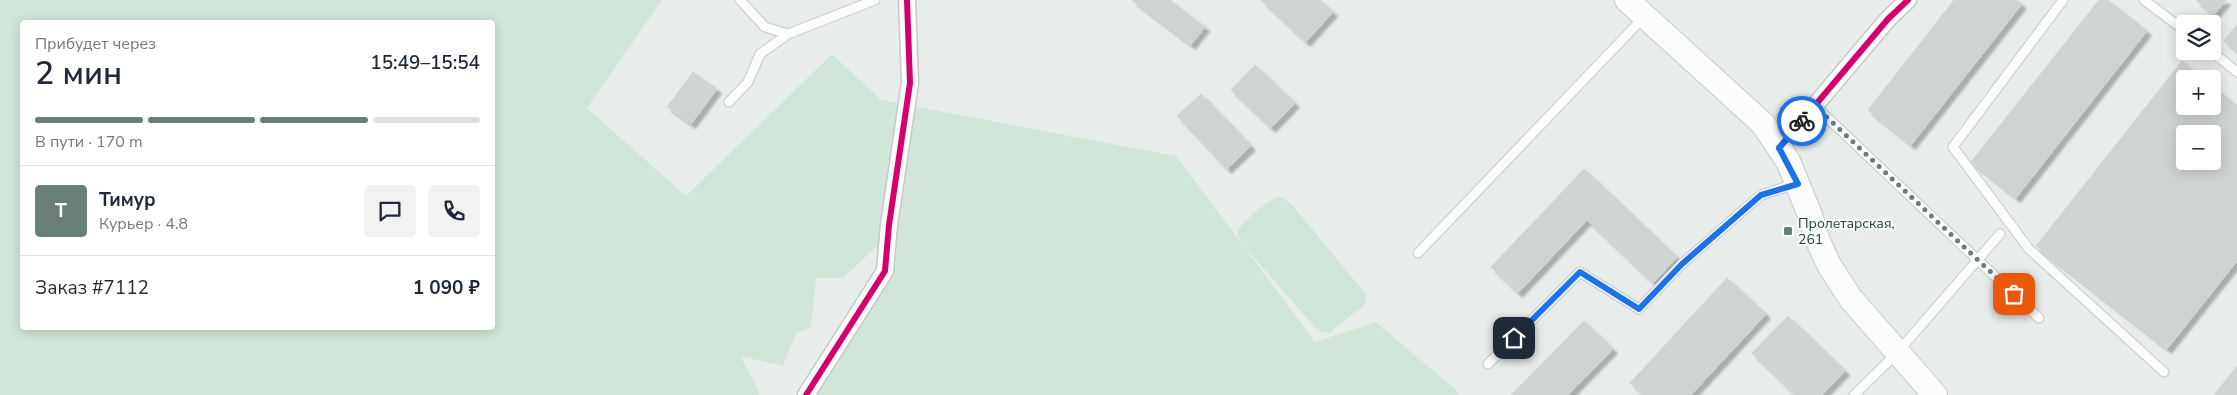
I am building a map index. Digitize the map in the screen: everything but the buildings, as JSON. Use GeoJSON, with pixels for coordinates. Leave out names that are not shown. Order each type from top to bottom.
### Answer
{"type":"FeatureCollection","features":[{"type":"Feature","properties":{"kind":"main road"},"geometry":{"type":"LineString","coordinates":[[1627,0],[1763,124],[1779,148],[1798,184],[1818,241],[1829,264],[1851,299],[1897,354],[1935,395]]}},
{"type":"Feature","properties":{"kind":"street"},"geometry":{"type":"LineString","coordinates":[[806,395],[885,271],[889,225],[910,83],[907,0]]}},
{"type":"Feature","properties":{"kind":"street"},"geometry":{"type":"LineString","coordinates":[[1779,148],[1888,19],[1908,0]]}},
{"type":"Feature","properties":{"kind":"lane"},"geometry":{"type":"LineString","coordinates":[[740,0],[765,27],[788,34]]}},
{"type":"Feature","properties":{"kind":"lane"},"geometry":{"type":"LineString","coordinates":[[729,102],[748,82],[760,54],[788,34],[875,0]]}},
{"type":"Feature","properties":{"kind":"lane"},"geometry":{"type":"LineString","coordinates":[[2063,0],[1953,147],[2029,248],[2164,372]]}},
{"type":"Feature","properties":{"kind":"lane"},"geometry":{"type":"LineString","coordinates":[[2144,0],[2176,25]]}},
{"type":"Feature","properties":{"kind":"lane"},"geometry":{"type":"LineString","coordinates":[[1418,254],[1645,16]]}},
{"type":"Feature","properties":{"kind":"lane"},"geometry":{"type":"LineString","coordinates":[[2221,60],[2237,72]]}},
{"type":"Feature","properties":{"kind":"lane"},"geometry":{"type":"LineString","coordinates":[[1815,106],[2039,318]]}},
{"type":"Feature","properties":{"kind":"lane"},"geometry":{"type":"LineString","coordinates":[[1488,364],[1580,272],[1639,309],[1682,264],[1761,195],[1798,184]]}},
{"type":"Feature","properties":{"kind":"lane"},"geometry":{"type":"LineString","coordinates":[[1854,395],[1897,354],[2000,234]]}},
{"type":"Feature","properties":{"kind":"green space"},"geometry":{"type":"Polygon","coordinates":[[[0,0],[662,0],[587,108],[686,196],[832,54],[881,100],[1176,156],[1240,241],[1237,231],[1261,207],[1276,198],[1287,201],[1365,293],[1367,301],[1329,333],[1322,332],[1314,326],[1242,244],[1315,342],[1376,322],[1456,390],[1459,395],[811,395],[895,257],[876,247],[843,278],[816,278],[811,328],[796,333],[783,366],[740,356],[760,393],[758,395],[0,395],[0,0]]]}},
{"type":"Feature","properties":{"kind":"cycle path"},"geometry":{"type":"LineString","coordinates":[[806,395],[885,271],[889,225],[910,83],[907,0]]}},
{"type":"Feature","properties":{"kind":"cycle path"},"geometry":{"type":"LineString","coordinates":[[1779,148],[1888,19],[1908,0]]}},
{"type":"Feature","properties":{"kind":"way so far"},"geometry":{"type":"LineString","coordinates":[[1802,121],[1815,106],[2014,294]]}},
{"type":"Feature","properties":{"kind":"place","name":"Пролетарская, 261"},"geometry":{"type":"Point","coordinates":[1788,231]}},
{"type":"Feature","properties":{"kind":"route"},"geometry":{"type":"LineString","coordinates":[[1514,338],[1580,272],[1596,284],[1639,309],[1682,264],[1761,195],[1798,184],[1788,160],[1779,148],[1802,121]]}}]}
